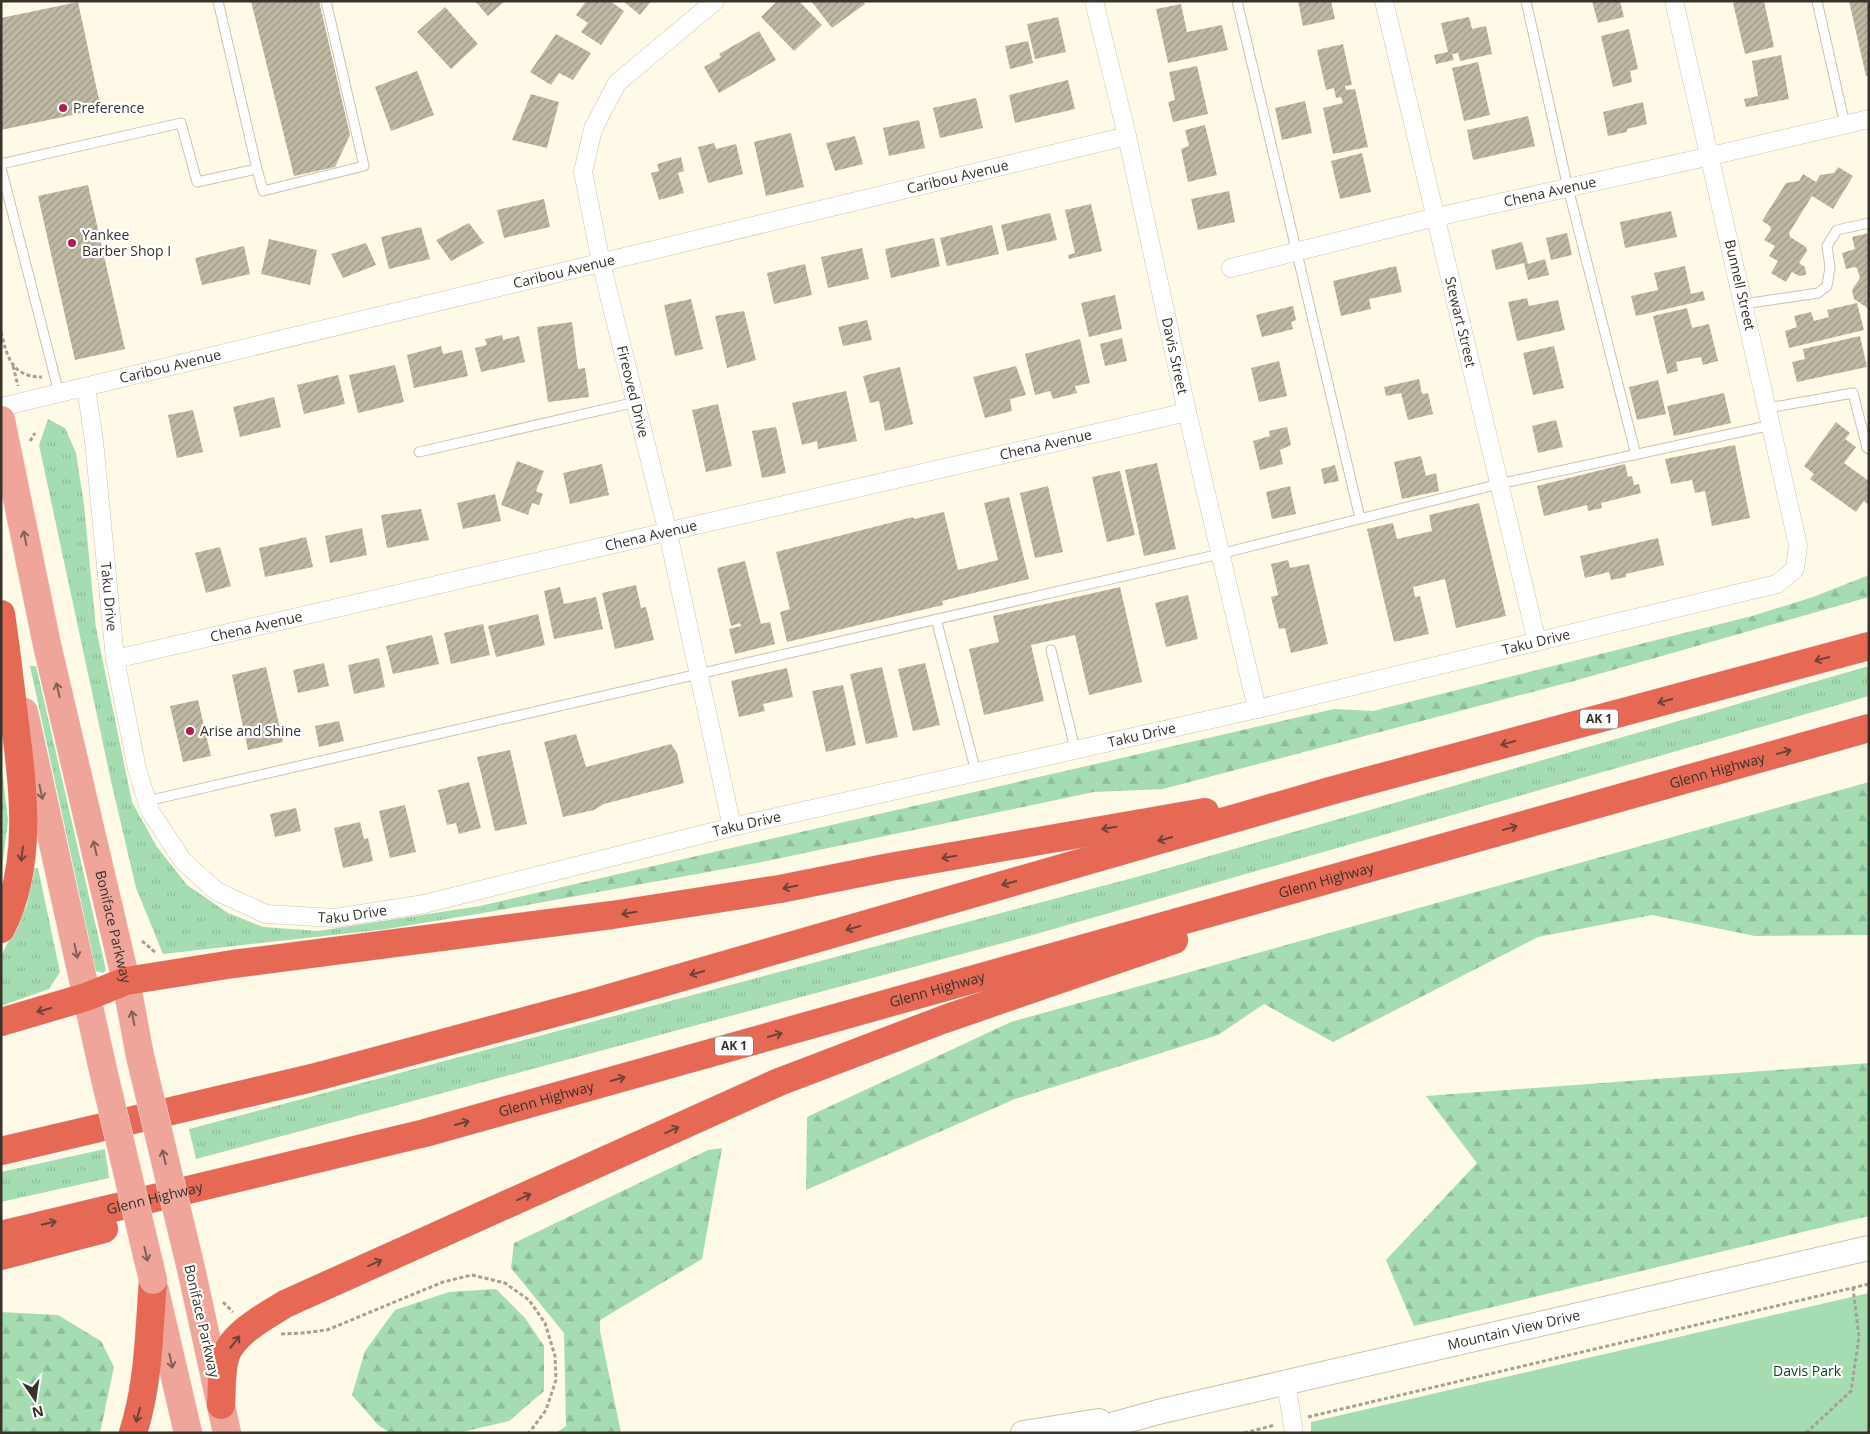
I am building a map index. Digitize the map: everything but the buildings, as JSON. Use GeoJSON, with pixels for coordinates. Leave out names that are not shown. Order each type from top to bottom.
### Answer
{"type":"FeatureCollection","features":[{"type":"Feature","properties":{"kind":"highway"},"geometry":{"type":"LineString","coordinates":[[1,614],[20,761],[23,840],[16,885],[1,929]]}},
{"type":"Feature","properties":{"kind":"highway","name":"AK 1"},"geometry":{"type":"LineString","coordinates":[[1,1151],[312,1078],[583,1006],[1330,791],[1869,646]]}},
{"type":"Feature","properties":{"kind":"highway","name":"Glenn Highway"},"geometry":{"type":"LineString","coordinates":[[1,1235],[424,1133],[1869,728]]}},
{"type":"Feature","properties":{"kind":"highway"},"geometry":{"type":"LineString","coordinates":[[1,1022],[86,998],[126,981],[233,964],[612,915],[760,892],[1131,824],[1330,791]]}},
{"type":"Feature","properties":{"kind":"highway"},"geometry":{"type":"LineString","coordinates":[[221,1405],[225,1355],[237,1338],[285,1304],[779,1082],[942,1020],[1463,841]]}},
{"type":"Feature","properties":{"kind":"highway"},"geometry":{"type":"LineString","coordinates":[[1,1256],[238,1193],[424,1133]]}},
{"type":"Feature","properties":{"kind":"highway"},"geometry":{"type":"LineString","coordinates":[[133,1433],[140,1413],[147,1372],[153,1280]]}},
{"type":"Feature","properties":{"kind":"main road","name":"Boniface Parkway"},"geometry":{"type":"LineString","coordinates":[[1,420],[47,645],[126,981],[140,1056],[192,1273],[227,1433]]}},
{"type":"Feature","properties":{"kind":"main road"},"geometry":{"type":"LineString","coordinates":[[1,608],[86,998],[188,1433]]}},
{"type":"Feature","properties":{"kind":"street","name":"Fireoved Drive"},"geometry":{"type":"LineString","coordinates":[[715,1],[617,83],[593,129],[583,172],[601,263],[668,533],[732,827]]}},
{"type":"Feature","properties":{"kind":"street","name":"Davis Street"},"geometry":{"type":"LineString","coordinates":[[1094,1],[1187,412],[1257,709]]}},
{"type":"Feature","properties":{"kind":"street","name":"Stewart Street"},"geometry":{"type":"LineString","coordinates":[[1384,1],[1537,642]]}},
{"type":"Feature","properties":{"kind":"street","name":"Bunnell Street"},"geometry":{"type":"LineString","coordinates":[[1674,1],[1711,156],[1798,545],[1796,569]]}},
{"type":"Feature","properties":{"kind":"street","name":"Chena Avenue"},"geometry":{"type":"LineString","coordinates":[[1231,268],[1436,217],[1869,119]]}},
{"type":"Feature","properties":{"kind":"street","name":"Caribou Avenue"},"geometry":{"type":"LineString","coordinates":[[1,407],[57,385],[86,387],[1126,136]]}},
{"type":"Feature","properties":{"kind":"street","name":"Taku Drive"},"geometry":{"type":"LineString","coordinates":[[86,387],[94,441],[115,659],[137,769],[150,811],[183,861],[216,891],[266,914],[335,918],[424,904],[732,827],[1257,709],[1777,584],[1796,569]]}},
{"type":"Feature","properties":{"kind":"street","name":"Chena Avenue"},"geometry":{"type":"LineString","coordinates":[[115,659],[1187,412]]}},
{"type":"Feature","properties":{"kind":"street","name":"Mountain View Drive"},"geometry":{"type":"LineString","coordinates":[[1082,1433],[1158,1412],[1869,1248]]}},
{"type":"Feature","properties":{"kind":"street"},"geometry":{"type":"LineString","coordinates":[[1286,1382],[1294,1427]]}},
{"type":"Feature","properties":{"kind":"street","name":"Mountain View Drive"},"geometry":{"type":"LineString","coordinates":[[1023,1433],[1158,1412]]}},
{"type":"Feature","properties":{"kind":"lane"},"geometry":{"type":"LineString","coordinates":[[218,1],[263,191],[364,166],[326,1]]}},
{"type":"Feature","properties":{"kind":"lane"},"geometry":{"type":"LineString","coordinates":[[1237,1],[1360,518]]}},
{"type":"Feature","properties":{"kind":"lane"},"geometry":{"type":"LineString","coordinates":[[1526,1],[1568,188],[1636,455]]}},
{"type":"Feature","properties":{"kind":"lane"},"geometry":{"type":"LineString","coordinates":[[1817,1],[1845,125]]}},
{"type":"Feature","properties":{"kind":"lane"},"geometry":{"type":"LineString","coordinates":[[57,385],[1,166],[181,123],[197,182],[257,169]]}},
{"type":"Feature","properties":{"kind":"lane"},"geometry":{"type":"LineString","coordinates":[[1744,304],[1818,293],[1828,286],[1830,267],[1827,246],[1837,230],[1869,223]]}},
{"type":"Feature","properties":{"kind":"lane"},"geometry":{"type":"LineString","coordinates":[[147,801],[1220,554],[1499,484],[1636,455],[1853,393],[1867,448],[1869,449]]}},
{"type":"Feature","properties":{"kind":"lane"},"geometry":{"type":"LineString","coordinates":[[419,452],[636,402]]}},
{"type":"Feature","properties":{"kind":"lane"},"geometry":{"type":"LineString","coordinates":[[936,619],[976,772]]}},
{"type":"Feature","properties":{"kind":"lane"},"geometry":{"type":"LineString","coordinates":[[1051,650],[1075,749]]}},
{"type":"Feature","properties":{"kind":"path"},"geometry":{"type":"LineString","coordinates":[[1,332],[8,356],[19,371],[24,375],[57,385]]}},
{"type":"Feature","properties":{"kind":"path"},"geometry":{"type":"LineString","coordinates":[[222,1300],[229,1309],[253,1325],[276,1334],[302,1334],[327,1330],[443,1282],[472,1275],[504,1283],[529,1300],[545,1323],[555,1356],[556,1380],[549,1402],[546,1410],[529,1433]]}},
{"type":"Feature","properties":{"kind":"path"},"geometry":{"type":"LineString","coordinates":[[1244,1433],[1294,1427],[1869,1284]]}},
{"type":"Feature","properties":{"kind":"path"},"geometry":{"type":"LineString","coordinates":[[1806,1433],[1851,1391],[1858,1337],[1853,1288]]}},
{"type":"Feature","properties":{"kind":"green space"},"geometry":{"type":"Polygon","coordinates":[[[48,419],[65,428],[76,453],[84,505],[96,628],[132,802],[157,847],[187,885],[228,913],[263,927],[318,931],[480,906],[495,911],[387,929],[163,954],[136,888],[111,781],[39,445],[48,419]]]}},
{"type":"Feature","properties":{"kind":"green space"},"geometry":{"type":"Polygon","coordinates":[[[1869,575],[1869,597],[1574,681],[1163,789],[1094,792],[757,863],[495,911],[480,906],[1334,709],[1373,711],[1752,616],[1813,597],[1869,575]]]}},
{"type":"Feature","properties":{"kind":"green space"},"geometry":{"type":"Polygon","coordinates":[[[30,666],[36,666],[106,970],[103,973],[96,971],[30,666]]]}},
{"type":"Feature","properties":{"kind":"green space"},"geometry":{"type":"Polygon","coordinates":[[[1869,666],[1869,696],[1022,938],[196,1159],[189,1129],[1144,875],[1869,666]]]}},
{"type":"Feature","properties":{"kind":"green space"},"geometry":{"type":"Polygon","coordinates":[[[1,760],[8,821],[1,874],[1,760]]]}},
{"type":"Feature","properties":{"kind":"green space"},"geometry":{"type":"Polygon","coordinates":[[[1869,782],[1869,935],[1755,936],[1652,915],[1538,937],[1333,1042],[1264,1004],[1218,1035],[1015,1099],[806,1190],[807,1117],[1011,1022],[1869,782]]]}},
{"type":"Feature","properties":{"kind":"green space"},"geometry":{"type":"Polygon","coordinates":[[[30,868],[38,868],[60,972],[49,989],[1,1006],[1,956],[27,905],[30,868]]]}},
{"type":"Feature","properties":{"kind":"green space"},"geometry":{"type":"Polygon","coordinates":[[[1869,1063],[1869,1216],[1414,1326],[1386,1260],[1477,1163],[1426,1096],[1869,1063]]]}},
{"type":"Feature","properties":{"kind":"green space"},"geometry":{"type":"Polygon","coordinates":[[[722,1148],[702,1259],[600,1320],[600,1331],[621,1433],[556,1433],[566,1426],[564,1333],[511,1268],[514,1243],[708,1150],[722,1148]]]}},
{"type":"Feature","properties":{"kind":"green space"},"geometry":{"type":"Polygon","coordinates":[[[105,1149],[109,1178],[1,1202],[1,1172],[105,1149]]]}},
{"type":"Feature","properties":{"kind":"green space"},"geometry":{"type":"Polygon","coordinates":[[[496,1289],[525,1318],[544,1346],[544,1391],[509,1421],[458,1433],[390,1433],[378,1425],[352,1395],[365,1351],[395,1310],[449,1292],[496,1289]]]}},
{"type":"Feature","properties":{"kind":"green space","name":"Davis Park"},"geometry":{"type":"Polygon","coordinates":[[[1869,1293],[1869,1433],[1311,1433],[1311,1422],[1869,1293]]]}},
{"type":"Feature","properties":{"kind":"green space"},"geometry":{"type":"Polygon","coordinates":[[[1,1312],[58,1315],[101,1341],[114,1367],[100,1433],[1,1433],[1,1312]]]}},
{"type":"Feature","properties":{"kind":"place","name":"Preference"},"geometry":{"type":"Point","coordinates":[63,108]}},
{"type":"Feature","properties":{"kind":"place","name":"Yankee Barber Shop I"},"geometry":{"type":"Point","coordinates":[72,243]}},
{"type":"Feature","properties":{"kind":"place","name":"Arise and Shine"},"geometry":{"type":"Point","coordinates":[190,731]}}]}
